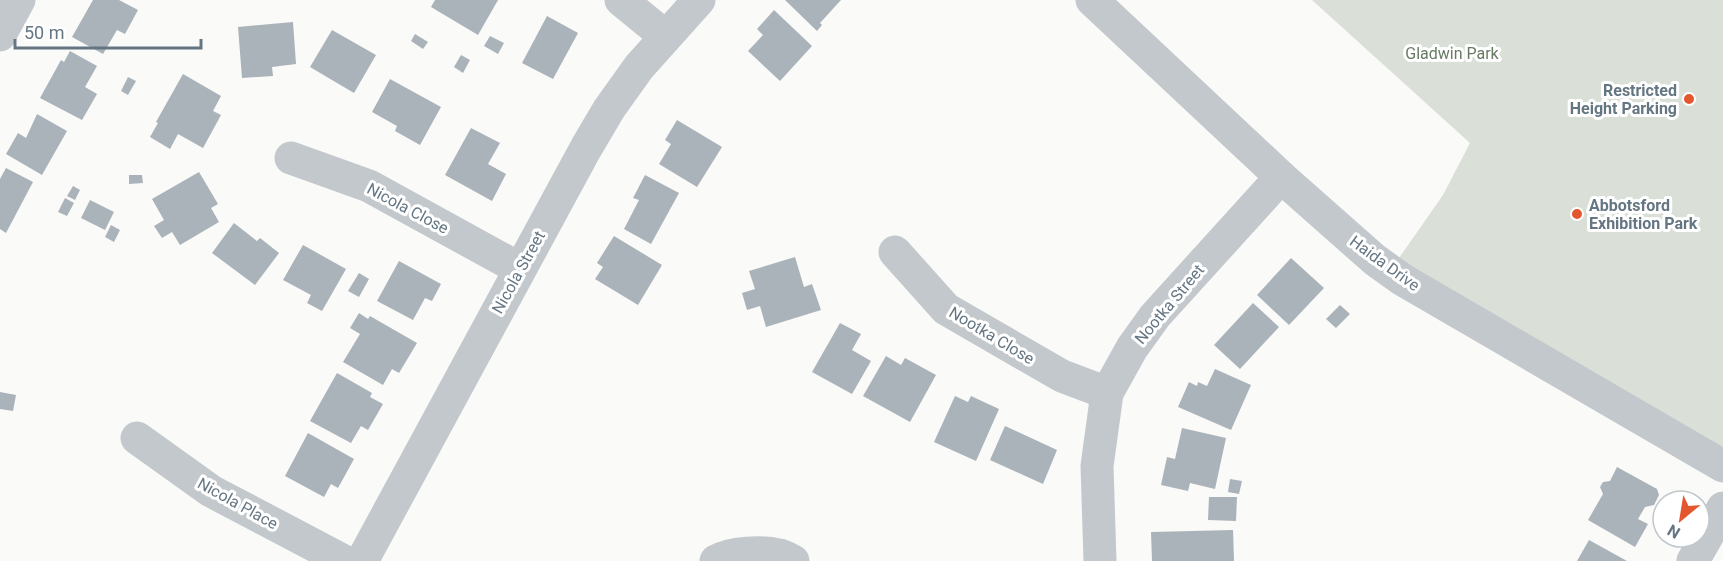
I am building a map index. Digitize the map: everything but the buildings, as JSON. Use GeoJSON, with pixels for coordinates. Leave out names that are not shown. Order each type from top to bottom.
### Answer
{"type":"FeatureCollection","features":[{"type":"Feature","properties":{"kind":"street"},"geometry":{"type":"LineString","coordinates":[[0,35],[19,0]]}},
{"type":"Feature","properties":{"kind":"street"},"geometry":{"type":"LineString","coordinates":[[621,0],[665,36]]}},
{"type":"Feature","properties":{"kind":"street","name":"Nicola Street"},"geometry":{"type":"LineString","coordinates":[[362,561],[609,109],[639,67],[699,0]]}},
{"type":"Feature","properties":{"kind":"street","name":"Haida Drive"},"geometry":{"type":"LineString","coordinates":[[1092,0],[1281,177],[1375,260],[1402,280],[1723,466]]}},
{"type":"Feature","properties":{"kind":"street","name":"Nicola Close"},"geometry":{"type":"LineString","coordinates":[[291,158],[369,186],[520,269]]}},
{"type":"Feature","properties":{"kind":"street","name":"Nootka Street"},"geometry":{"type":"LineString","coordinates":[[1100,561],[1097,466],[1107,393],[1132,348],[1155,316],[1281,177]]}},
{"type":"Feature","properties":{"kind":"street","name":"Nootka Close"},"geometry":{"type":"LineString","coordinates":[[895,252],[946,309],[1062,376],[1107,393]]}},
{"type":"Feature","properties":{"kind":"street","name":"Nicola Place"},"geometry":{"type":"LineString","coordinates":[[137,438],[211,491],[344,561]]}},
{"type":"Feature","properties":{"kind":"street"},"geometry":{"type":"LineString","coordinates":[[1693,561],[1723,508]]}},
{"type":"Feature","properties":{"kind":"street"},"geometry":{"type":"LineString","coordinates":[[716,561],[748,553],[780,555],[793,561]]}},
{"type":"Feature","properties":{"kind":"green space","name":"Abbotsford Exhibition Park"},"geometry":{"type":"Polygon","coordinates":[[[1312,0],[1723,0],[1723,458],[1392,268],[1443,195],[1470,143],[1312,0]]]}},
{"type":"Feature","properties":{"kind":"place","name":"Restricted Height Parking"},"geometry":{"type":"Point","coordinates":[1689,99]}},
{"type":"Feature","properties":{"kind":"place","name":"Abbotsford Exhibition Park"},"geometry":{"type":"Point","coordinates":[1577,214]}},
{"type":"Feature","properties":{"kind":"park label","name":"Gladwin Park"},"geometry":{"type":"Point","coordinates":[1452,53]}}]}
